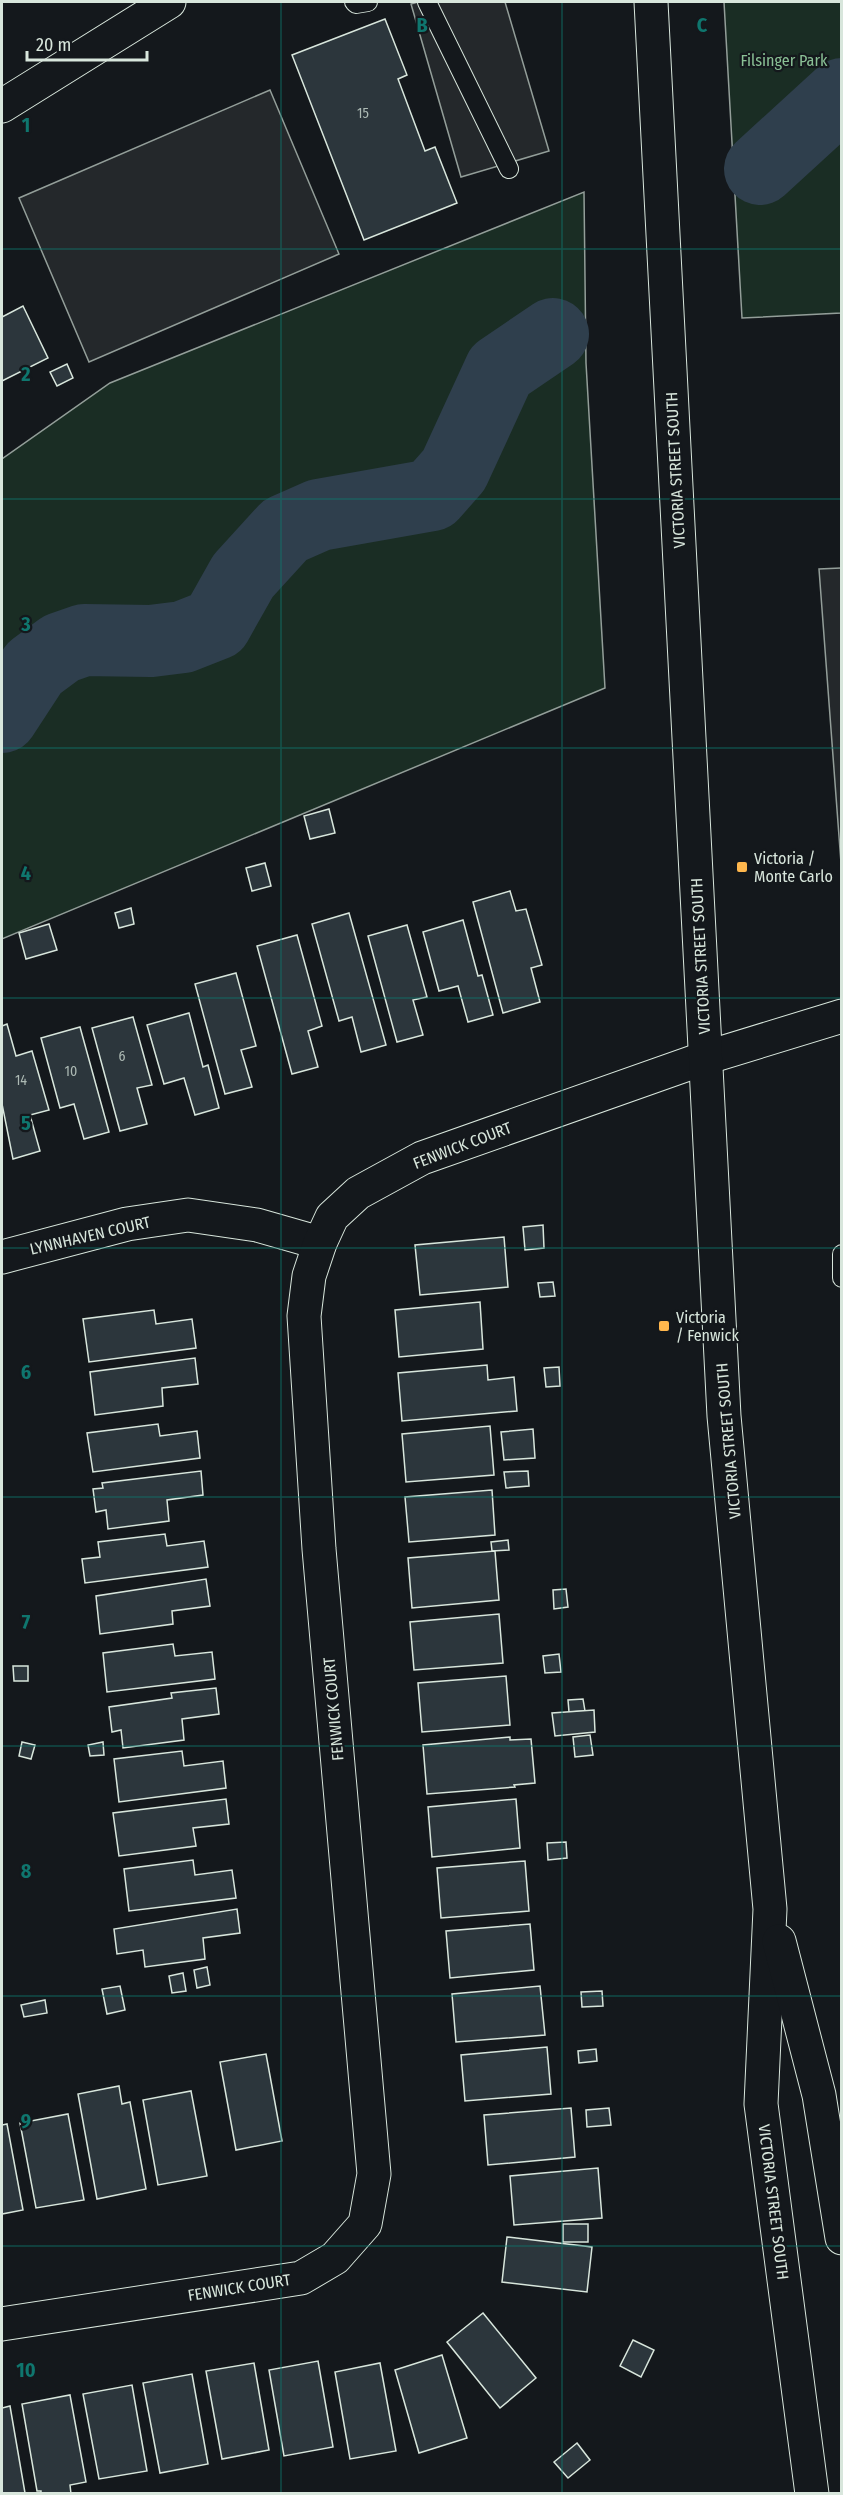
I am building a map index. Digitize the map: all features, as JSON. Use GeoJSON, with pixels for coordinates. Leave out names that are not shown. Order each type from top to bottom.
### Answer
{"type":"FeatureCollection","features":[{"type":"Feature","properties":{"kind":"main road"},"geometry":{"type":"LineString","coordinates":[[2,106],[169,2]]}},
{"type":"Feature","properties":{"kind":"main road","name":"VICTORIA STREET SOUTH"},"geometry":{"type":"LineString","coordinates":[[651,2],[724,1416],[770,1909],[761,2104],[812,2493]]}},
{"type":"Feature","properties":{"kind":"main road","name":"FENWICK COURT"},"geometry":{"type":"LineString","coordinates":[[2,2324],[301,2277],[335,2258],[365,2224],[374,2174],[319,1549],[304,1316],[309,1276],[332,1217],[358,1193],[422,1158],[705,1058],[842,1016]]}},
{"type":"Feature","properties":{"kind":"main road","name":"LYNNHAVEN COURT"},"geometry":{"type":"LineString","coordinates":[[2,1257],[127,1224],[188,1215],[257,1225],[320,1243]]}},
{"type":"Feature","properties":{"kind":"main road","name":"VICTORIA STREET SOUTH"},"geometry":{"type":"LineString","coordinates":[[770,1909],[819,2096],[842,2238]]}},
{"type":"Feature","properties":{"kind":"lane"},"geometry":{"type":"LineString","coordinates":[[354,2],[356,4],[368,2]]}},
{"type":"Feature","properties":{"kind":"lane"},"geometry":{"type":"LineString","coordinates":[[427,2],[509,168]]}},
{"type":"Feature","properties":{"kind":"lane"},"geometry":{"type":"LineString","coordinates":[[842,1254],[842,1278]]}},
{"type":"Feature","properties":{"kind":"green space","name":"Filsinger Park"},"geometry":{"type":"Polygon","coordinates":[[[724,2],[841,2],[841,313],[742,318],[724,2]]]}},
{"type":"Feature","properties":{"kind":"green space"},"geometry":{"type":"Polygon","coordinates":[[[584,192],[586,363],[605,688],[2,939],[2,459],[110,383],[584,192]]]}},
{"type":"Feature","properties":{"kind":"shaded area"},"geometry":{"type":"Polygon","coordinates":[[[418,2],[505,2],[549,151],[461,177],[411,4],[418,2]]]}},
{"type":"Feature","properties":{"kind":"shaded area"},"geometry":{"type":"Polygon","coordinates":[[[270,90],[339,254],[89,362],[19,198],[270,90]]]}},
{"type":"Feature","properties":{"kind":"shaded area"},"geometry":{"type":"Polygon","coordinates":[[[842,568],[841,863],[819,569],[842,568]]]}},
{"type":"Feature","properties":{"kind":"building"},"geometry":{"type":"Polygon","coordinates":[[[385,19],[407,75],[398,79],[425,151],[435,147],[457,203],[364,240],[292,55],[385,19]]]}},
{"type":"Feature","properties":{"kind":"building"},"geometry":{"type":"Polygon","coordinates":[[[23,306],[48,358],[2,381],[2,317],[23,306]]]}},
{"type":"Feature","properties":{"kind":"building"},"geometry":{"type":"Polygon","coordinates":[[[67,364],[73,378],[57,386],[50,372],[67,364]]]}},
{"type":"Feature","properties":{"kind":"building"},"geometry":{"type":"Polygon","coordinates":[[[329,809],[335,833],[310,839],[304,816],[329,809]]]}},
{"type":"Feature","properties":{"kind":"building"},"geometry":{"type":"Polygon","coordinates":[[[265,863],[271,886],[252,891],[246,868],[265,863]]]}},
{"type":"Feature","properties":{"kind":"building"},"geometry":{"type":"Polygon","coordinates":[[[510,891],[516,911],[526,909],[542,965],[531,968],[540,1002],[503,1013],[473,902],[510,891]]]}},
{"type":"Feature","properties":{"kind":"building"},"geometry":{"type":"Polygon","coordinates":[[[131,908],[134,924],[119,928],[115,913],[131,908]]]}},
{"type":"Feature","properties":{"kind":"building"},"geometry":{"type":"Polygon","coordinates":[[[349,913],[386,1045],[361,1052],[352,1017],[339,1021],[312,924],[349,913]]]}},
{"type":"Feature","properties":{"kind":"building"},"geometry":{"type":"Polygon","coordinates":[[[463,920],[478,976],[482,975],[493,1015],[468,1022],[458,986],[439,991],[423,932],[463,920]]]}},
{"type":"Feature","properties":{"kind":"building"},"geometry":{"type":"Polygon","coordinates":[[[49,924],[57,950],[26,959],[19,933],[49,924]]]}},
{"type":"Feature","properties":{"kind":"building"},"geometry":{"type":"Polygon","coordinates":[[[407,925],[427,997],[413,1000],[423,1035],[397,1042],[368,936],[407,925]]]}},
{"type":"Feature","properties":{"kind":"building"},"geometry":{"type":"Polygon","coordinates":[[[297,935],[322,1026],[308,1031],[318,1067],[292,1074],[257,946],[297,935]]]}},
{"type":"Feature","properties":{"kind":"building"},"geometry":{"type":"Polygon","coordinates":[[[236,973],[256,1046],[241,1050],[252,1087],[225,1094],[195,984],[236,973]]]}},
{"type":"Feature","properties":{"kind":"building"},"geometry":{"type":"Polygon","coordinates":[[[189,1013],[203,1067],[208,1065],[219,1108],[195,1115],[184,1078],[164,1084],[147,1025],[189,1013]]]}},
{"type":"Feature","properties":{"kind":"building"},"geometry":{"type":"Polygon","coordinates":[[[133,1017],[152,1085],[137,1088],[147,1124],[120,1131],[92,1028],[133,1017]]]}},
{"type":"Feature","properties":{"kind":"building"},"geometry":{"type":"Polygon","coordinates":[[[7,1024],[16,1056],[32,1051],[49,1110],[30,1115],[40,1151],[13,1159],[2,1104],[2,1026],[7,1024]]]}},
{"type":"Feature","properties":{"kind":"building"},"geometry":{"type":"Polygon","coordinates":[[[80,1027],[109,1132],[84,1139],[74,1104],[60,1108],[41,1038],[80,1027]]]}},
{"type":"Feature","properties":{"kind":"building"},"geometry":{"type":"Polygon","coordinates":[[[543,1225],[544,1248],[525,1250],[523,1227],[543,1225]]]}},
{"type":"Feature","properties":{"kind":"building"},"geometry":{"type":"Polygon","coordinates":[[[504,1237],[508,1287],[420,1295],[415,1245],[504,1237]]]}},
{"type":"Feature","properties":{"kind":"building"},"geometry":{"type":"Polygon","coordinates":[[[553,1282],[555,1296],[540,1297],[538,1283],[553,1282]]]}},
{"type":"Feature","properties":{"kind":"building"},"geometry":{"type":"Polygon","coordinates":[[[480,1302],[483,1349],[399,1357],[395,1310],[480,1302]]]}},
{"type":"Feature","properties":{"kind":"building"},"geometry":{"type":"Polygon","coordinates":[[[154,1310],[156,1324],[192,1319],[196,1348],[89,1362],[83,1319],[154,1310]]]}},
{"type":"Feature","properties":{"kind":"building"},"geometry":{"type":"Polygon","coordinates":[[[195,1358],[198,1384],[162,1388],[163,1406],[95,1415],[90,1372],[195,1358]]]}},
{"type":"Feature","properties":{"kind":"building"},"geometry":{"type":"Polygon","coordinates":[[[487,1365],[488,1380],[514,1377],[517,1411],[402,1421],[398,1373],[487,1365]]]}},
{"type":"Feature","properties":{"kind":"building"},"geometry":{"type":"Polygon","coordinates":[[[559,1367],[560,1386],[546,1387],[544,1368],[559,1367]]]}},
{"type":"Feature","properties":{"kind":"building"},"geometry":{"type":"Polygon","coordinates":[[[158,1424],[160,1436],[197,1431],[200,1458],[93,1472],[87,1433],[158,1424]]]}},
{"type":"Feature","properties":{"kind":"building"},"geometry":{"type":"Polygon","coordinates":[[[490,1426],[494,1475],[406,1482],[402,1434],[490,1426]]]}},
{"type":"Feature","properties":{"kind":"building"},"geometry":{"type":"Polygon","coordinates":[[[533,1429],[535,1458],[504,1460],[501,1432],[533,1429]]]}},
{"type":"Feature","properties":{"kind":"building"},"geometry":{"type":"Polygon","coordinates":[[[201,1471],[203,1495],[167,1500],[169,1521],[108,1529],[106,1510],[96,1512],[93,1489],[103,1488],[102,1483],[201,1471]]]}},
{"type":"Feature","properties":{"kind":"building"},"geometry":{"type":"Polygon","coordinates":[[[528,1471],[529,1486],[506,1488],[504,1472],[528,1471]]]}},
{"type":"Feature","properties":{"kind":"building"},"geometry":{"type":"Polygon","coordinates":[[[492,1490],[495,1535],[409,1542],[405,1497],[492,1490]]]}},
{"type":"Feature","properties":{"kind":"building"},"geometry":{"type":"Polygon","coordinates":[[[165,1534],[167,1546],[204,1541],[208,1567],[85,1583],[82,1559],[100,1557],[98,1542],[165,1534]]]}},
{"type":"Feature","properties":{"kind":"building"},"geometry":{"type":"Polygon","coordinates":[[[508,1540],[509,1550],[492,1551],[491,1542],[508,1540]]]}},
{"type":"Feature","properties":{"kind":"building"},"geometry":{"type":"Polygon","coordinates":[[[495,1551],[499,1600],[412,1608],[408,1558],[495,1551]]]}},
{"type":"Feature","properties":{"kind":"building"},"geometry":{"type":"Polygon","coordinates":[[[206,1579],[210,1606],[172,1611],[173,1624],[100,1634],[96,1596],[206,1579]]]}},
{"type":"Feature","properties":{"kind":"building"},"geometry":{"type":"Polygon","coordinates":[[[566,1589],[568,1607],[554,1609],[553,1590],[566,1589]]]}},
{"type":"Feature","properties":{"kind":"building"},"geometry":{"type":"Polygon","coordinates":[[[499,1614],[503,1663],[414,1670],[410,1622],[499,1614]]]}},
{"type":"Feature","properties":{"kind":"building"},"geometry":{"type":"Polygon","coordinates":[[[173,1644],[175,1656],[212,1652],[215,1679],[107,1692],[103,1653],[173,1644]]]}},
{"type":"Feature","properties":{"kind":"building"},"geometry":{"type":"Polygon","coordinates":[[[559,1654],[561,1672],[545,1673],[543,1656],[559,1654]]]}},
{"type":"Feature","properties":{"kind":"building"},"geometry":{"type":"Polygon","coordinates":[[[13,1666],[28,1666],[28,1681],[14,1681],[13,1666]]]}},
{"type":"Feature","properties":{"kind":"building"},"geometry":{"type":"Polygon","coordinates":[[[506,1676],[510,1725],[422,1732],[418,1683],[506,1676]]]}},
{"type":"Feature","properties":{"kind":"building"},"geometry":{"type":"Polygon","coordinates":[[[216,1688],[219,1714],[182,1719],[184,1740],[123,1748],[121,1730],[112,1732],[109,1707],[172,1698],[171,1693],[216,1688]]]}},
{"type":"Feature","properties":{"kind":"building"},"geometry":{"type":"Polygon","coordinates":[[[583,1699],[585,1711],[569,1712],[568,1700],[583,1699]]]}},
{"type":"Feature","properties":{"kind":"building"},"geometry":{"type":"Polygon","coordinates":[[[594,1710],[595,1732],[555,1736],[552,1713],[594,1710]]]}},
{"type":"Feature","properties":{"kind":"building"},"geometry":{"type":"Polygon","coordinates":[[[590,1735],[593,1755],[575,1757],[573,1737],[590,1735]]]}},
{"type":"Feature","properties":{"kind":"building"},"geometry":{"type":"Polygon","coordinates":[[[510,1737],[510,1740],[531,1739],[535,1783],[514,1785],[515,1787],[427,1794],[423,1745],[510,1737]]]}},
{"type":"Feature","properties":{"kind":"building"},"geometry":{"type":"Polygon","coordinates":[[[22,1742],[35,1745],[31,1759],[19,1756],[22,1742]]]}},
{"type":"Feature","properties":{"kind":"building"},"geometry":{"type":"Polygon","coordinates":[[[103,1742],[104,1755],[90,1756],[88,1745],[103,1742]]]}},
{"type":"Feature","properties":{"kind":"building"},"geometry":{"type":"Polygon","coordinates":[[[182,1751],[184,1766],[223,1761],[226,1788],[119,1802],[114,1759],[182,1751]]]}},
{"type":"Feature","properties":{"kind":"building"},"geometry":{"type":"Polygon","coordinates":[[[226,1799],[229,1824],[193,1828],[196,1846],[119,1856],[113,1813],[226,1799]]]}},
{"type":"Feature","properties":{"kind":"building"},"geometry":{"type":"Polygon","coordinates":[[[516,1799],[520,1848],[432,1857],[428,1807],[516,1799]]]}},
{"type":"Feature","properties":{"kind":"building"},"geometry":{"type":"Polygon","coordinates":[[[566,1842],[567,1858],[548,1860],[547,1843],[566,1842]]]}},
{"type":"Feature","properties":{"kind":"building"},"geometry":{"type":"Polygon","coordinates":[[[193,1860],[195,1875],[232,1870],[236,1898],[129,1911],[124,1869],[193,1860]]]}},
{"type":"Feature","properties":{"kind":"building"},"geometry":{"type":"Polygon","coordinates":[[[525,1861],[529,1911],[441,1918],[437,1868],[525,1861]]]}},
{"type":"Feature","properties":{"kind":"building"},"geometry":{"type":"Polygon","coordinates":[[[237,1909],[240,1933],[203,1938],[205,1959],[145,1967],[143,1950],[117,1954],[114,1929],[237,1909]]]}},
{"type":"Feature","properties":{"kind":"building"},"geometry":{"type":"Polygon","coordinates":[[[530,1924],[534,1970],[450,1978],[446,1931],[530,1924]]]}},
{"type":"Feature","properties":{"kind":"building"},"geometry":{"type":"Polygon","coordinates":[[[207,1967],[210,1985],[197,1988],[194,1970],[207,1967]]]}},
{"type":"Feature","properties":{"kind":"building"},"geometry":{"type":"Polygon","coordinates":[[[183,1973],[186,1991],[172,1993],[169,1976],[183,1973]]]}},
{"type":"Feature","properties":{"kind":"building"},"geometry":{"type":"Polygon","coordinates":[[[120,1986],[125,2010],[107,2014],[102,1989],[120,1986]]]}},
{"type":"Feature","properties":{"kind":"building"},"geometry":{"type":"Polygon","coordinates":[[[540,1986],[545,2035],[456,2042],[452,1994],[540,1986]]]}},
{"type":"Feature","properties":{"kind":"building"},"geometry":{"type":"Polygon","coordinates":[[[602,1991],[603,2006],[582,2007],[581,1992],[602,1991]]]}},
{"type":"Feature","properties":{"kind":"building"},"geometry":{"type":"Polygon","coordinates":[[[45,2000],[47,2013],[24,2017],[21,2005],[45,2000]]]}},
{"type":"Feature","properties":{"kind":"building"},"geometry":{"type":"Polygon","coordinates":[[[547,2047],[551,2094],[465,2101],[461,2055],[547,2047]]]}},
{"type":"Feature","properties":{"kind":"building"},"geometry":{"type":"Polygon","coordinates":[[[596,2049],[597,2061],[579,2063],[578,2051],[596,2049]]]}},
{"type":"Feature","properties":{"kind":"building"},"geometry":{"type":"Polygon","coordinates":[[[266,2054],[282,2141],[236,2150],[220,2062],[266,2054]]]}},
{"type":"Feature","properties":{"kind":"building"},"geometry":{"type":"Polygon","coordinates":[[[119,2086],[122,2104],[130,2102],[146,2189],[97,2199],[78,2094],[119,2086]]]}},
{"type":"Feature","properties":{"kind":"building"},"geometry":{"type":"Polygon","coordinates":[[[191,2091],[207,2176],[158,2185],[143,2100],[191,2091]]]}},
{"type":"Feature","properties":{"kind":"building"},"geometry":{"type":"Polygon","coordinates":[[[571,2108],[575,2157],[488,2165],[484,2115],[571,2108]]]}},
{"type":"Feature","properties":{"kind":"building"},"geometry":{"type":"Polygon","coordinates":[[[609,2108],[611,2125],[587,2127],[586,2110],[609,2108]]]}},
{"type":"Feature","properties":{"kind":"building"},"geometry":{"type":"Polygon","coordinates":[[[68,2114],[84,2200],[36,2208],[20,2123],[68,2114]]]}},
{"type":"Feature","properties":{"kind":"building"},"geometry":{"type":"Polygon","coordinates":[[[7,2124],[23,2210],[2,2214],[2,2125],[7,2124]]]}},
{"type":"Feature","properties":{"kind":"building"},"geometry":{"type":"Polygon","coordinates":[[[598,2168],[602,2218],[514,2225],[510,2176],[598,2168]]]}},
{"type":"Feature","properties":{"kind":"building"},"geometry":{"type":"Polygon","coordinates":[[[563,2224],[588,2224],[588,2242],[563,2242],[563,2224]]]}},
{"type":"Feature","properties":{"kind":"building"},"geometry":{"type":"Polygon","coordinates":[[[507,2237],[592,2247],[587,2292],[502,2282],[507,2237]]]}},
{"type":"Feature","properties":{"kind":"building"},"geometry":{"type":"Polygon","coordinates":[[[483,2313],[536,2378],[500,2408],[447,2342],[483,2313]]]}},
{"type":"Feature","properties":{"kind":"building"},"geometry":{"type":"Polygon","coordinates":[[[633,2340],[654,2350],[641,2377],[620,2366],[633,2340]]]}},
{"type":"Feature","properties":{"kind":"building"},"geometry":{"type":"Polygon","coordinates":[[[442,2355],[467,2438],[419,2453],[395,2370],[442,2355]]]}},
{"type":"Feature","properties":{"kind":"building"},"geometry":{"type":"Polygon","coordinates":[[[318,2361],[333,2447],[284,2456],[269,2370],[318,2361]]]}},
{"type":"Feature","properties":{"kind":"building"},"geometry":{"type":"Polygon","coordinates":[[[254,2363],[269,2450],[222,2459],[206,2371],[254,2363]]]}},
{"type":"Feature","properties":{"kind":"building"},"geometry":{"type":"Polygon","coordinates":[[[380,2363],[396,2451],[350,2459],[335,2372],[380,2363]]]}},
{"type":"Feature","properties":{"kind":"building"},"geometry":{"type":"Polygon","coordinates":[[[192,2374],[208,2464],[160,2473],[143,2383],[192,2374]]]}},
{"type":"Feature","properties":{"kind":"building"},"geometry":{"type":"Polygon","coordinates":[[[132,2385],[147,2471],[99,2479],[83,2394],[132,2385]]]}},
{"type":"Feature","properties":{"kind":"building"},"geometry":{"type":"Polygon","coordinates":[[[70,2395],[86,2482],[70,2485],[71,2494],[41,2494],[41,2491],[37,2491],[22,2404],[70,2395]]]}},
{"type":"Feature","properties":{"kind":"building"},"geometry":{"type":"Polygon","coordinates":[[[10,2406],[25,2493],[19,2494],[2,2494],[2,2408],[10,2406]]]}},
{"type":"Feature","properties":{"kind":"building"},"geometry":{"type":"Polygon","coordinates":[[[577,2443],[590,2460],[568,2478],[554,2462],[577,2443]]]}},
{"type":"Feature","properties":{"kind":"waterway"},"geometry":{"type":"LineString","coordinates":[[760,169],[842,94]]}},
{"type":"Feature","properties":{"kind":"waterway"},"geometry":{"type":"LineString","coordinates":[[2,717],[34,668],[61,648],[84,640],[151,641],[183,637],[216,624],[243,576],[285,530],[319,515],[432,495],[454,470],[500,370],[553,334]]}},
{"type":"Feature","properties":{"kind":"place","name":"Victoria / Monte Carlo"},"geometry":{"type":"Point","coordinates":[742,867]}},
{"type":"Feature","properties":{"kind":"place","name":"Victoria / Fenwick"},"geometry":{"type":"Point","coordinates":[664,1326]}}]}
